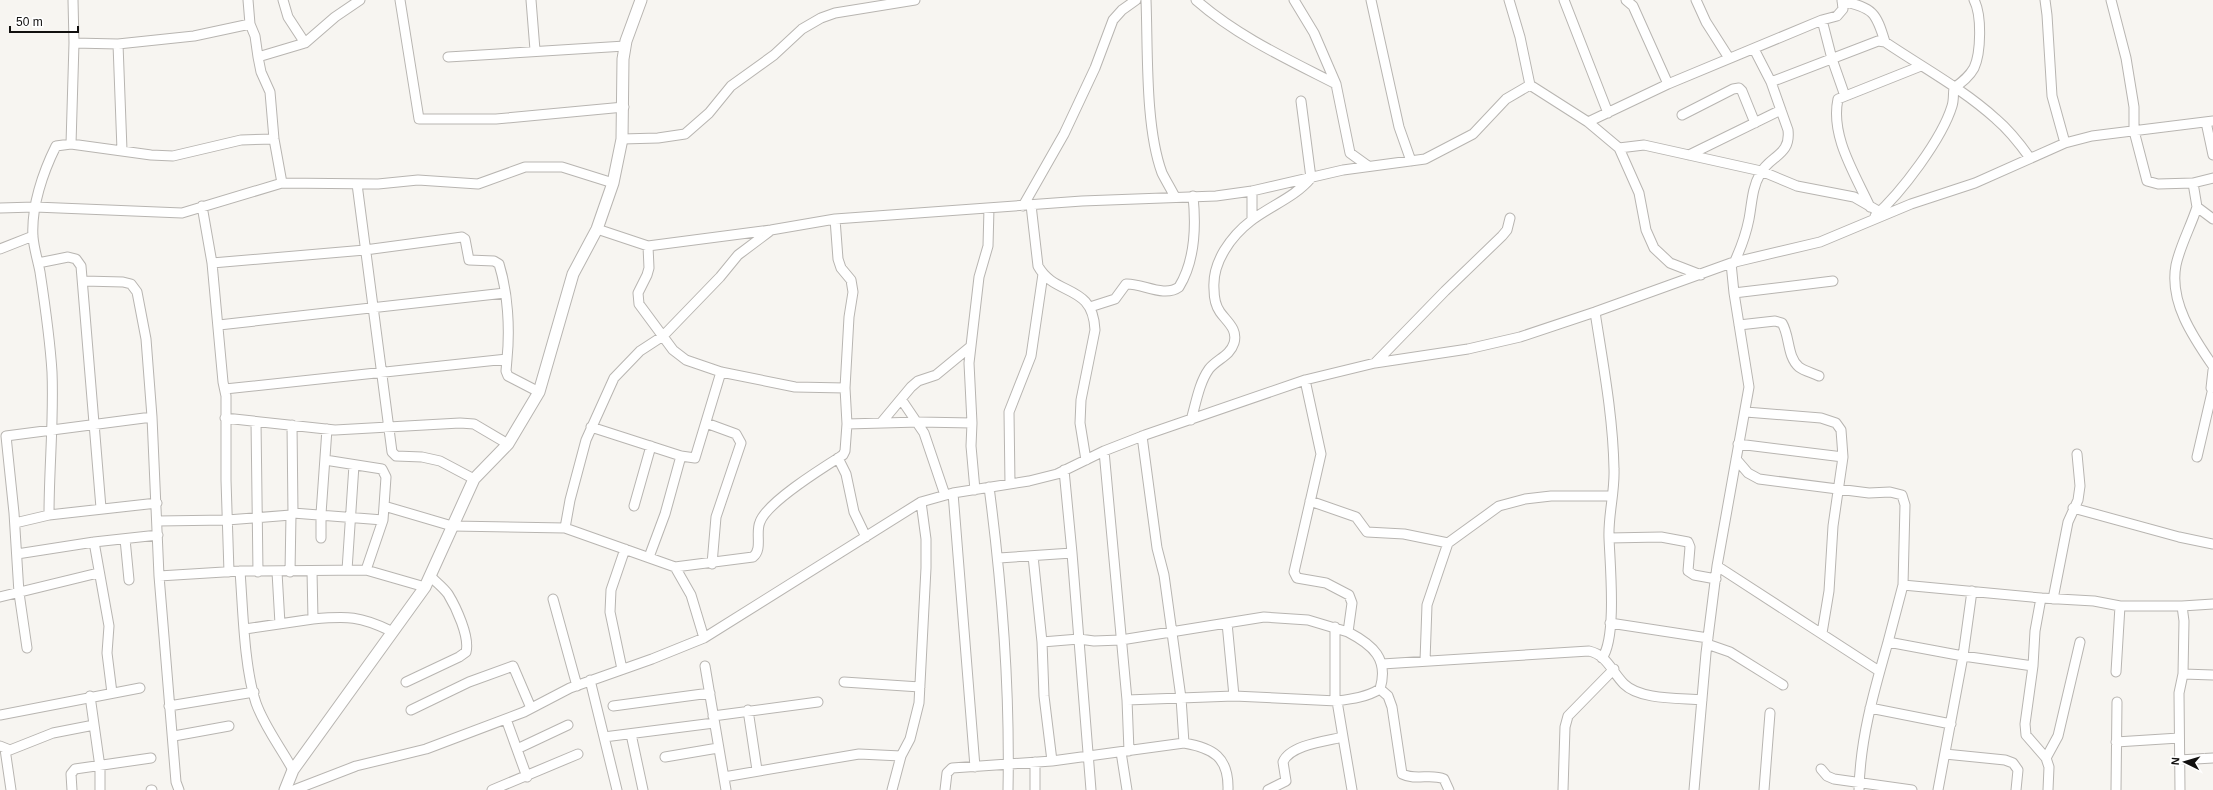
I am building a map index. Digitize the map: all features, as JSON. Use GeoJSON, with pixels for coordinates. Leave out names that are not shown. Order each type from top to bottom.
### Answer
{"type":"FeatureCollection","features":[{"type":"Feature","properties":{"kind":"street"},"geometry":{"type":"LineString","coordinates":[[71,144],[74,43],[73,0]]}},
{"type":"Feature","properties":{"kind":"street"},"geometry":{"type":"LineString","coordinates":[[248,0],[250,24],[255,36],[261,72],[270,92],[274,139],[282,183]]}},
{"type":"Feature","properties":{"kind":"street"},"geometry":{"type":"LineString","coordinates":[[282,0],[288,17],[305,44]]}},
{"type":"Feature","properties":{"kind":"street"},"geometry":{"type":"LineString","coordinates":[[258,57],[305,44],[335,17],[360,0]]}},
{"type":"Feature","properties":{"kind":"street"},"geometry":{"type":"LineString","coordinates":[[400,0],[419,119],[496,119],[624,107]]}},
{"type":"Feature","properties":{"kind":"street"},"geometry":{"type":"LineString","coordinates":[[531,0],[535,50]]}},
{"type":"Feature","properties":{"kind":"street"},"geometry":{"type":"LineString","coordinates":[[285,790],[293,770],[391,631],[425,587],[474,479],[508,444],[539,392],[573,274],[598,229],[613,183],[622,139],[624,107],[622,78],[625,46],[641,0]]}},
{"type":"Feature","properties":{"kind":"street"},"geometry":{"type":"LineString","coordinates":[[622,139],[658,138],[685,134],[709,113],[731,86],[774,55],[802,29],[821,18],[835,13],[915,0]]}},
{"type":"Feature","properties":{"kind":"street"},"geometry":{"type":"LineString","coordinates":[[1086,460],[1080,423],[1081,400],[1095,330],[1094,320],[1090,307],[1085,300],[1043,274],[1038,266],[1027,206],[1064,134],[1095,68],[1113,20],[1122,10],[1136,0]]}},
{"type":"Feature","properties":{"kind":"street"},"geometry":{"type":"LineString","coordinates":[[1146,0],[1149,93],[1155,147],[1162,173],[1175,197]]}},
{"type":"Feature","properties":{"kind":"street"},"geometry":{"type":"LineString","coordinates":[[1196,0],[1210,12],[1262,46],[1336,84]]}},
{"type":"Feature","properties":{"kind":"street"},"geometry":{"type":"LineString","coordinates":[[1294,0],[1314,33],[1336,84],[1350,153],[1343,170]]}},
{"type":"Feature","properties":{"kind":"street"},"geometry":{"type":"LineString","coordinates":[[1371,0],[1399,127],[1410,161]]}},
{"type":"Feature","properties":{"kind":"street"},"geometry":{"type":"LineString","coordinates":[[1508,0],[1520,36],[1530,85],[1588,122],[1618,148],[1639,193],[1646,230],[1654,248],[1670,263],[1701,275]]}},
{"type":"Feature","properties":{"kind":"street"},"geometry":{"type":"LineString","coordinates":[[1564,0],[1608,113]]}},
{"type":"Feature","properties":{"kind":"street"},"geometry":{"type":"LineString","coordinates":[[1626,0],[1633,6],[1668,84]]}},
{"type":"Feature","properties":{"kind":"street"},"geometry":{"type":"LineString","coordinates":[[1696,0],[1706,22],[1729,58]]}},
{"type":"Feature","properties":{"kind":"street"},"geometry":{"type":"LineString","coordinates":[[1868,222],[1880,212],[1906,183],[1932,146],[1952,106],[1954,88],[1966,80],[1974,67],[1980,29],[1974,0]]}},
{"type":"Feature","properties":{"kind":"street"},"geometry":{"type":"LineString","coordinates":[[2045,0],[2052,96],[2065,142]]}},
{"type":"Feature","properties":{"kind":"street"},"geometry":{"type":"LineString","coordinates":[[2111,0],[2126,58],[2134,107],[2134,131],[2147,180],[2158,184],[2193,183],[2213,178]]}},
{"type":"Feature","properties":{"kind":"street"},"geometry":{"type":"LineString","coordinates":[[1588,122],[1668,84],[1729,58],[1822,20],[1837,16],[1843,9],[1842,1],[1864,6],[1873,14],[1879,20],[1885,42]]}},
{"type":"Feature","properties":{"kind":"street"},"geometry":{"type":"LineString","coordinates":[[1822,20],[1832,59],[1846,96]]}},
{"type":"Feature","properties":{"kind":"street"},"geometry":{"type":"LineString","coordinates":[[74,43],[118,44],[194,36],[250,24]]}},
{"type":"Feature","properties":{"kind":"street"},"geometry":{"type":"LineString","coordinates":[[1771,82],[1878,41],[1885,42],[1996,118],[2012,134],[2030,158]]}},
{"type":"Feature","properties":{"kind":"street"},"geometry":{"type":"LineString","coordinates":[[118,44],[122,150]]}},
{"type":"Feature","properties":{"kind":"street"},"geometry":{"type":"LineString","coordinates":[[448,57],[535,50],[625,46]]}},
{"type":"Feature","properties":{"kind":"street"},"geometry":{"type":"LineString","coordinates":[[1694,790],[1708,641],[1717,566],[1738,444],[1746,412],[1749,387],[1734,293],[1733,263],[1746,232],[1754,188],[1761,172],[1780,154],[1788,143],[1788,130],[1771,82],[1754,48]]}},
{"type":"Feature","properties":{"kind":"street"},"geometry":{"type":"LineString","coordinates":[[1870,207],[1840,139],[1836,108],[1838,99],[1922,66]]}},
{"type":"Feature","properties":{"kind":"street"},"geometry":{"type":"LineString","coordinates":[[598,229],[648,246],[771,230],[835,219],[1082,201],[1216,196],[1252,192],[1343,170],[1426,159],[1473,134],[1506,99],[1530,85]]}},
{"type":"Feature","properties":{"kind":"street"},"geometry":{"type":"LineString","coordinates":[[1682,115],[1732,89],[1739,88],[1742,91],[1755,123]]}},
{"type":"Feature","properties":{"kind":"street"},"geometry":{"type":"LineString","coordinates":[[1301,101],[1311,178]]}},
{"type":"Feature","properties":{"kind":"street"},"geometry":{"type":"LineString","coordinates":[[1689,155],[1781,110]]}},
{"type":"Feature","properties":{"kind":"street"},"geometry":{"type":"LineString","coordinates":[[295,790],[356,766],[426,749],[531,708],[590,680],[704,638],[921,502],[949,494],[1029,481],[1064,470],[1104,451],[1142,436],[1305,380],[1375,363],[1494,343],[1520,337],[1733,263],[1820,242],[1911,204],[1975,183],[2065,142],[2092,136],[2209,121],[2213,154]]}},
{"type":"Feature","properties":{"kind":"street"},"geometry":{"type":"LineString","coordinates":[[49,515],[49,475],[53,431],[52,371],[33,236],[35,207],[56,146],[71,144],[152,155],[173,156],[242,140],[274,139]]}},
{"type":"Feature","properties":{"kind":"street"},"geometry":{"type":"LineString","coordinates":[[1618,148],[1644,145],[1761,172],[1798,186],[1854,197],[1880,212]]}},
{"type":"Feature","properties":{"kind":"street"},"geometry":{"type":"LineString","coordinates":[[1350,153],[1368,166]]}},
{"type":"Feature","properties":{"kind":"street"},"geometry":{"type":"LineString","coordinates":[[0,208],[35,207],[182,213],[282,183],[357,184],[418,180],[478,184],[525,167],[562,167],[613,183]]}},
{"type":"Feature","properties":{"kind":"street"},"geometry":{"type":"LineString","coordinates":[[1191,420],[1203,379],[1210,367],[1228,355],[1234,344],[1233,329],[1220,312],[1214,301],[1214,277],[1217,264],[1228,245],[1252,220],[1292,196],[1311,178]]}},
{"type":"Feature","properties":{"kind":"street"},"geometry":{"type":"LineString","coordinates":[[2193,183],[2197,207],[2176,265],[2176,294],[2192,336],[2213,366]]}},
{"type":"Feature","properties":{"kind":"street"},"geometry":{"type":"LineString","coordinates":[[357,184],[394,455],[422,457],[440,461],[474,479]]}},
{"type":"Feature","properties":{"kind":"street"},"geometry":{"type":"LineString","coordinates":[[1252,192],[1252,220]]}},
{"type":"Feature","properties":{"kind":"street"},"geometry":{"type":"LineString","coordinates":[[1090,307],[1115,299],[1126,284],[1163,291],[1175,290],[1179,287],[1192,251],[1194,211],[1193,196]]}},
{"type":"Feature","properties":{"kind":"street"},"geometry":{"type":"LineString","coordinates":[[202,206],[212,263],[226,396],[225,418],[229,572]]}},
{"type":"Feature","properties":{"kind":"street"},"geometry":{"type":"LineString","coordinates":[[2197,207],[2213,219]]}},
{"type":"Feature","properties":{"kind":"street"},"geometry":{"type":"LineString","coordinates":[[974,490],[971,446],[972,423],[968,376],[970,347],[980,277],[988,246],[989,208]]}},
{"type":"Feature","properties":{"kind":"street"},"geometry":{"type":"LineString","coordinates":[[1375,363],[1445,291],[1502,236],[1507,230],[1510,218]]}},
{"type":"Feature","properties":{"kind":"street"},"geometry":{"type":"LineString","coordinates":[[384,506],[452,526],[565,528],[675,567],[712,564],[747,558],[756,554],[760,522],[769,508],[838,458],[845,451],[847,424],[845,388],[849,317],[853,292],[851,280],[841,268],[835,219]]}},
{"type":"Feature","properties":{"kind":"street"},"geometry":{"type":"LineString","coordinates":[[565,528],[570,500],[591,427],[614,378],[621,368],[640,351],[663,336],[720,277],[738,255],[771,230]]}},
{"type":"Feature","properties":{"kind":"street"},"geometry":{"type":"LineString","coordinates":[[0,249],[33,236]]}},
{"type":"Feature","properties":{"kind":"street"},"geometry":{"type":"LineString","coordinates":[[212,263],[365,250],[462,237],[465,239],[469,260],[498,262],[505,293],[509,342],[506,371],[508,376],[539,392]]}},
{"type":"Feature","properties":{"kind":"street"},"geometry":{"type":"LineString","coordinates":[[648,246],[649,260],[647,275],[640,288],[638,300],[642,309],[673,350],[686,360],[721,372],[795,387],[845,388]]}},
{"type":"Feature","properties":{"kind":"street"},"geometry":{"type":"LineString","coordinates":[[38,263],[68,257],[76,258],[81,266],[84,281],[101,508]]}},
{"type":"Feature","properties":{"kind":"street"},"geometry":{"type":"LineString","coordinates":[[1010,484],[1009,412],[1031,356],[1043,274]]}},
{"type":"Feature","properties":{"kind":"street"},"geometry":{"type":"LineString","coordinates":[[84,281],[123,282],[131,284],[137,292],[146,339],[158,521],[159,576],[169,706],[174,736],[176,782],[179,790]]}},
{"type":"Feature","properties":{"kind":"street"},"geometry":{"type":"LineString","coordinates":[[1734,293],[1833,281]]}},
{"type":"Feature","properties":{"kind":"street"},"geometry":{"type":"LineString","coordinates":[[219,325],[374,309],[505,293]]}},
{"type":"Feature","properties":{"kind":"street"},"geometry":{"type":"LineString","coordinates":[[1595,312],[1612,431],[1614,471],[1609,538],[1611,565],[1609,642],[1606,652],[1602,658]]}},
{"type":"Feature","properties":{"kind":"street"},"geometry":{"type":"LineString","coordinates":[[1740,325],[1775,321],[1782,323],[1785,328],[1794,362],[1800,368],[1819,376]]}},
{"type":"Feature","properties":{"kind":"street"},"geometry":{"type":"LineString","coordinates":[[881,423],[915,384],[936,374],[970,347]]}},
{"type":"Feature","properties":{"kind":"street"},"geometry":{"type":"LineString","coordinates":[[225,389],[507,359]]}},
{"type":"Feature","properties":{"kind":"street"},"geometry":{"type":"LineString","coordinates":[[2197,457],[2212,388],[2213,370]]}},
{"type":"Feature","properties":{"kind":"street"},"geometry":{"type":"LineString","coordinates":[[591,427],[692,459],[696,457],[721,372]]}},
{"type":"Feature","properties":{"kind":"street"},"geometry":{"type":"LineString","coordinates":[[1305,380],[1321,454],[1294,566],[1295,574],[1302,580],[1326,582],[1349,595],[1352,603],[1348,632]]}},
{"type":"Feature","properties":{"kind":"street"},"geometry":{"type":"LineString","coordinates":[[901,399],[919,422],[949,494],[975,767]]}},
{"type":"Feature","properties":{"kind":"street"},"geometry":{"type":"LineString","coordinates":[[1746,412],[1821,418],[1836,423],[1841,430],[1843,438],[1843,457],[1830,555],[1829,591],[1822,633]]}},
{"type":"Feature","properties":{"kind":"street"},"geometry":{"type":"LineString","coordinates":[[27,648],[19,593],[15,523],[6,436],[95,426],[152,417]]}},
{"type":"Feature","properties":{"kind":"street"},"geometry":{"type":"LineString","coordinates":[[225,418],[327,429],[390,428],[460,423],[474,424],[508,444]]}},
{"type":"Feature","properties":{"kind":"street"},"geometry":{"type":"LineString","coordinates":[[256,422],[256,517],[258,572]]}},
{"type":"Feature","properties":{"kind":"street"},"geometry":{"type":"LineString","coordinates":[[706,422],[736,434],[741,443],[716,517],[712,564]]}},
{"type":"Feature","properties":{"kind":"street"},"geometry":{"type":"LineString","coordinates":[[847,424],[919,422],[972,423]]}},
{"type":"Feature","properties":{"kind":"street"},"geometry":{"type":"LineString","coordinates":[[290,572],[292,514],[292,425]]}},
{"type":"Feature","properties":{"kind":"street"},"geometry":{"type":"LineString","coordinates":[[322,538],[320,514],[327,429]]}},
{"type":"Feature","properties":{"kind":"street"},"geometry":{"type":"LineString","coordinates":[[1142,436],[1157,548],[1164,575],[1172,632],[1181,698],[1184,743]]}},
{"type":"Feature","properties":{"kind":"street"},"geometry":{"type":"LineString","coordinates":[[1738,444],[1843,457]]}},
{"type":"Feature","properties":{"kind":"street"},"geometry":{"type":"LineString","coordinates":[[634,506],[651,446]]}},
{"type":"Feature","properties":{"kind":"street"},"geometry":{"type":"LineString","coordinates":[[1104,451],[1126,700],[1125,752],[1127,790]]}},
{"type":"Feature","properties":{"kind":"street"},"geometry":{"type":"LineString","coordinates":[[2053,599],[2063,544],[2080,486],[2077,454]]}},
{"type":"Feature","properties":{"kind":"street"},"geometry":{"type":"LineString","coordinates":[[649,557],[665,514],[681,456]]}},
{"type":"Feature","properties":{"kind":"street"},"geometry":{"type":"LineString","coordinates":[[838,458],[846,474],[854,512],[866,537]]}},
{"type":"Feature","properties":{"kind":"street"},"geometry":{"type":"LineString","coordinates":[[1736,459],[1748,473],[1759,479],[1868,493],[1890,492],[1902,495],[1904,505],[1903,585],[1870,708],[1859,762],[1859,786]]}},
{"type":"Feature","properties":{"kind":"street"},"geometry":{"type":"LineString","coordinates":[[325,460],[382,468],[384,472],[383,520],[366,570]]}},
{"type":"Feature","properties":{"kind":"street"},"geometry":{"type":"LineString","coordinates":[[346,570],[354,465]]}},
{"type":"Feature","properties":{"kind":"street"},"geometry":{"type":"LineString","coordinates":[[1064,470],[1091,790]]}},
{"type":"Feature","properties":{"kind":"street"},"geometry":{"type":"LineString","coordinates":[[989,487],[999,558],[1008,790]]}},
{"type":"Feature","properties":{"kind":"street"},"geometry":{"type":"LineString","coordinates":[[1425,661],[1427,605],[1448,543],[1499,506],[1525,499],[1545,497],[1612,496]]}},
{"type":"Feature","properties":{"kind":"street"},"geometry":{"type":"LineString","coordinates":[[1310,501],[1356,517],[1367,532],[1404,534],[1448,543]]}},
{"type":"Feature","properties":{"kind":"street"},"geometry":{"type":"LineString","coordinates":[[892,790],[901,756],[910,739],[916,719],[920,687],[926,560],[926,539],[921,502]]}},
{"type":"Feature","properties":{"kind":"street"},"geometry":{"type":"LineString","coordinates":[[15,523],[49,515],[101,508],[157,503]]}},
{"type":"Feature","properties":{"kind":"street"},"geometry":{"type":"LineString","coordinates":[[2073,508],[2178,537],[2213,544]]}},
{"type":"Feature","properties":{"kind":"street"},"geometry":{"type":"LineString","coordinates":[[158,521],[227,520],[292,514],[320,514],[383,520]]}},
{"type":"Feature","properties":{"kind":"street"},"geometry":{"type":"LineString","coordinates":[[17,554],[94,542],[158,535]]}},
{"type":"Feature","properties":{"kind":"street"},"geometry":{"type":"LineString","coordinates":[[1609,538],[1661,537],[1688,542],[1690,547],[1688,571],[1694,575],[1716,579]]}},
{"type":"Feature","properties":{"kind":"street"},"geometry":{"type":"LineString","coordinates":[[125,539],[129,580]]}},
{"type":"Feature","properties":{"kind":"street"},"geometry":{"type":"LineString","coordinates":[[94,542],[98,573],[110,626],[107,653],[112,693]]}},
{"type":"Feature","properties":{"kind":"street"},"geometry":{"type":"LineString","coordinates":[[622,669],[610,612],[611,590],[625,549]]}},
{"type":"Feature","properties":{"kind":"street"},"geometry":{"type":"LineString","coordinates":[[999,558],[1072,553]]}},
{"type":"Feature","properties":{"kind":"street"},"geometry":{"type":"LineString","coordinates":[[1033,556],[1042,642],[1044,696],[1052,761]]}},
{"type":"Feature","properties":{"kind":"street"},"geometry":{"type":"LineString","coordinates":[[1717,566],[1880,671]]}},
{"type":"Feature","properties":{"kind":"street"},"geometry":{"type":"LineString","coordinates":[[675,567],[691,595],[704,638]]}},
{"type":"Feature","properties":{"kind":"street"},"geometry":{"type":"LineString","coordinates":[[159,576],[240,571],[290,572],[366,570],[425,587]]}},
{"type":"Feature","properties":{"kind":"street"},"geometry":{"type":"LineString","coordinates":[[240,571],[245,629],[254,692],[262,717],[293,770]]}},
{"type":"Feature","properties":{"kind":"street"},"geometry":{"type":"LineString","coordinates":[[312,571],[313,619]]}},
{"type":"Feature","properties":{"kind":"street"},"geometry":{"type":"LineString","coordinates":[[277,572],[280,624]]}},
{"type":"Feature","properties":{"kind":"street"},"geometry":{"type":"LineString","coordinates":[[0,597],[98,573]]}},
{"type":"Feature","properties":{"kind":"street"},"geometry":{"type":"LineString","coordinates":[[406,682],[459,657],[466,652],[468,644],[456,608],[447,593],[430,576]]}},
{"type":"Feature","properties":{"kind":"street"},"geometry":{"type":"LineString","coordinates":[[1903,585],[2041,598],[2094,601],[2120,606],[2182,606],[2213,604]]}},
{"type":"Feature","properties":{"kind":"street"},"geometry":{"type":"LineString","coordinates":[[1938,790],[1951,724],[1972,591]]}},
{"type":"Feature","properties":{"kind":"street"},"geometry":{"type":"LineString","coordinates":[[2041,598],[2035,631],[2033,666],[2026,710],[2026,735],[2046,758],[2049,767],[2048,790]]}},
{"type":"Feature","properties":{"kind":"street"},"geometry":{"type":"LineString","coordinates":[[552,599],[577,686]]}},
{"type":"Feature","properties":{"kind":"street"},"geometry":{"type":"LineString","coordinates":[[2116,672],[2120,606]]}},
{"type":"Feature","properties":{"kind":"street"},"geometry":{"type":"LineString","coordinates":[[2180,790],[2179,693],[2183,674],[2184,621],[2182,606]]}},
{"type":"Feature","properties":{"kind":"street"},"geometry":{"type":"LineString","coordinates":[[1042,642],[1079,639],[1094,642],[1121,640],[1264,617],[1284,617],[1308,620],[1348,632],[1362,640],[1373,650],[1380,657],[1382,664],[1383,679],[1380,689]]}},
{"type":"Feature","properties":{"kind":"street"},"geometry":{"type":"LineString","coordinates":[[245,629],[313,619],[356,618],[368,620],[391,631]]}},
{"type":"Feature","properties":{"kind":"street"},"geometry":{"type":"LineString","coordinates":[[1227,623],[1234,696]]}},
{"type":"Feature","properties":{"kind":"street"},"geometry":{"type":"LineString","coordinates":[[1610,623],[1708,641],[1730,652],[1783,685]]}},
{"type":"Feature","properties":{"kind":"street"},"geometry":{"type":"LineString","coordinates":[[1335,627],[1336,700],[1352,790]]}},
{"type":"Feature","properties":{"kind":"street"},"geometry":{"type":"LineString","coordinates":[[1888,642],[1962,656],[2033,666]]}},
{"type":"Feature","properties":{"kind":"street"},"geometry":{"type":"LineString","coordinates":[[2046,758],[2058,736],[2080,642]]}},
{"type":"Feature","properties":{"kind":"street"},"geometry":{"type":"LineString","coordinates":[[1382,664],[1581,651],[1596,653],[1614,669],[1624,684],[1643,694],[1702,700]]}},
{"type":"Feature","properties":{"kind":"street"},"geometry":{"type":"LineString","coordinates":[[411,710],[469,682],[513,666],[531,708]]}},
{"type":"Feature","properties":{"kind":"street"},"geometry":{"type":"LineString","coordinates":[[705,666],[726,790]]}},
{"type":"Feature","properties":{"kind":"street"},"geometry":{"type":"LineString","coordinates":[[1563,790],[1565,727],[1568,716],[1614,669]]}},
{"type":"Feature","properties":{"kind":"street"},"geometry":{"type":"LineString","coordinates":[[2183,674],[2213,674]]}},
{"type":"Feature","properties":{"kind":"street"},"geometry":{"type":"LineString","coordinates":[[590,680],[617,790]]}},
{"type":"Feature","properties":{"kind":"street"},"geometry":{"type":"LineString","coordinates":[[844,682],[920,687]]}},
{"type":"Feature","properties":{"kind":"street"},"geometry":{"type":"LineString","coordinates":[[0,715],[90,696],[140,688]]}},
{"type":"Feature","properties":{"kind":"street"},"geometry":{"type":"LineString","coordinates":[[1126,700],[1234,696],[1336,700],[1358,698],[1380,689]]}},
{"type":"Feature","properties":{"kind":"street"},"geometry":{"type":"LineString","coordinates":[[1380,689],[1388,696],[1392,707],[1402,774],[1417,778],[1440,777],[1444,779],[1449,790]]}},
{"type":"Feature","properties":{"kind":"street"},"geometry":{"type":"LineString","coordinates":[[169,706],[254,692]]}},
{"type":"Feature","properties":{"kind":"street"},"geometry":{"type":"LineString","coordinates":[[613,706],[710,693]]}},
{"type":"Feature","properties":{"kind":"street"},"geometry":{"type":"LineString","coordinates":[[90,696],[100,767],[100,790]]}},
{"type":"Feature","properties":{"kind":"street"},"geometry":{"type":"LineString","coordinates":[[604,737],[714,720],[748,710],[818,702]]}},
{"type":"Feature","properties":{"kind":"street"},"geometry":{"type":"LineString","coordinates":[[2116,790],[2117,702]]}},
{"type":"Feature","properties":{"kind":"street"},"geometry":{"type":"LineString","coordinates":[[1870,708],[1951,724]]}},
{"type":"Feature","properties":{"kind":"street"},"geometry":{"type":"LineString","coordinates":[[748,710],[757,770]]}},
{"type":"Feature","properties":{"kind":"street"},"geometry":{"type":"LineString","coordinates":[[1764,790],[1770,714]]}},
{"type":"Feature","properties":{"kind":"street"},"geometry":{"type":"LineString","coordinates":[[506,718],[527,777]]}},
{"type":"Feature","properties":{"kind":"street"},"geometry":{"type":"LineString","coordinates":[[3,747],[10,750],[53,733],[94,725]]}},
{"type":"Feature","properties":{"kind":"street"},"geometry":{"type":"LineString","coordinates":[[517,749],[568,725]]}},
{"type":"Feature","properties":{"kind":"street"},"geometry":{"type":"LineString","coordinates":[[174,736],[229,726]]}},
{"type":"Feature","properties":{"kind":"street"},"geometry":{"type":"LineString","coordinates":[[631,734],[643,790]]}},
{"type":"Feature","properties":{"kind":"street"},"geometry":{"type":"LineString","coordinates":[[1289,790],[1283,762],[1291,752],[1318,742],[1343,737]]}},
{"type":"Feature","properties":{"kind":"street"},"geometry":{"type":"LineString","coordinates":[[2116,742],[2179,738]]}},
{"type":"Feature","properties":{"kind":"street"},"geometry":{"type":"LineString","coordinates":[[945,790],[949,769],[1052,761],[1184,743],[1202,746],[1215,752],[1222,764],[1228,790]]}},
{"type":"Feature","properties":{"kind":"street"},"geometry":{"type":"LineString","coordinates":[[3,747],[11,790]]}},
{"type":"Feature","properties":{"kind":"street"},"geometry":{"type":"LineString","coordinates":[[665,757],[718,748]]}},
{"type":"Feature","properties":{"kind":"street"},"geometry":{"type":"LineString","coordinates":[[492,790],[527,777],[578,754]]}},
{"type":"Feature","properties":{"kind":"street"},"geometry":{"type":"LineString","coordinates":[[724,777],[757,770],[859,754],[901,756]]}},
{"type":"Feature","properties":{"kind":"street"},"geometry":{"type":"LineString","coordinates":[[1945,754],[2005,760],[2014,764],[2018,770],[2016,790]]}},
{"type":"Feature","properties":{"kind":"street"},"geometry":{"type":"LineString","coordinates":[[72,790],[71,778],[73,770],[151,758]]}},
{"type":"Feature","properties":{"kind":"street"},"geometry":{"type":"LineString","coordinates":[[2179,760],[2213,758]]}},
{"type":"Feature","properties":{"kind":"street"},"geometry":{"type":"LineString","coordinates":[[1035,762],[1036,790]]}},
{"type":"Feature","properties":{"kind":"street"},"geometry":{"type":"LineString","coordinates":[[1821,769],[1827,776],[1859,786],[1912,790]]}},
{"type":"Feature","properties":{"kind":"street"},"geometry":{"type":"LineString","coordinates":[[1268,790],[1286,781]]}}]}
